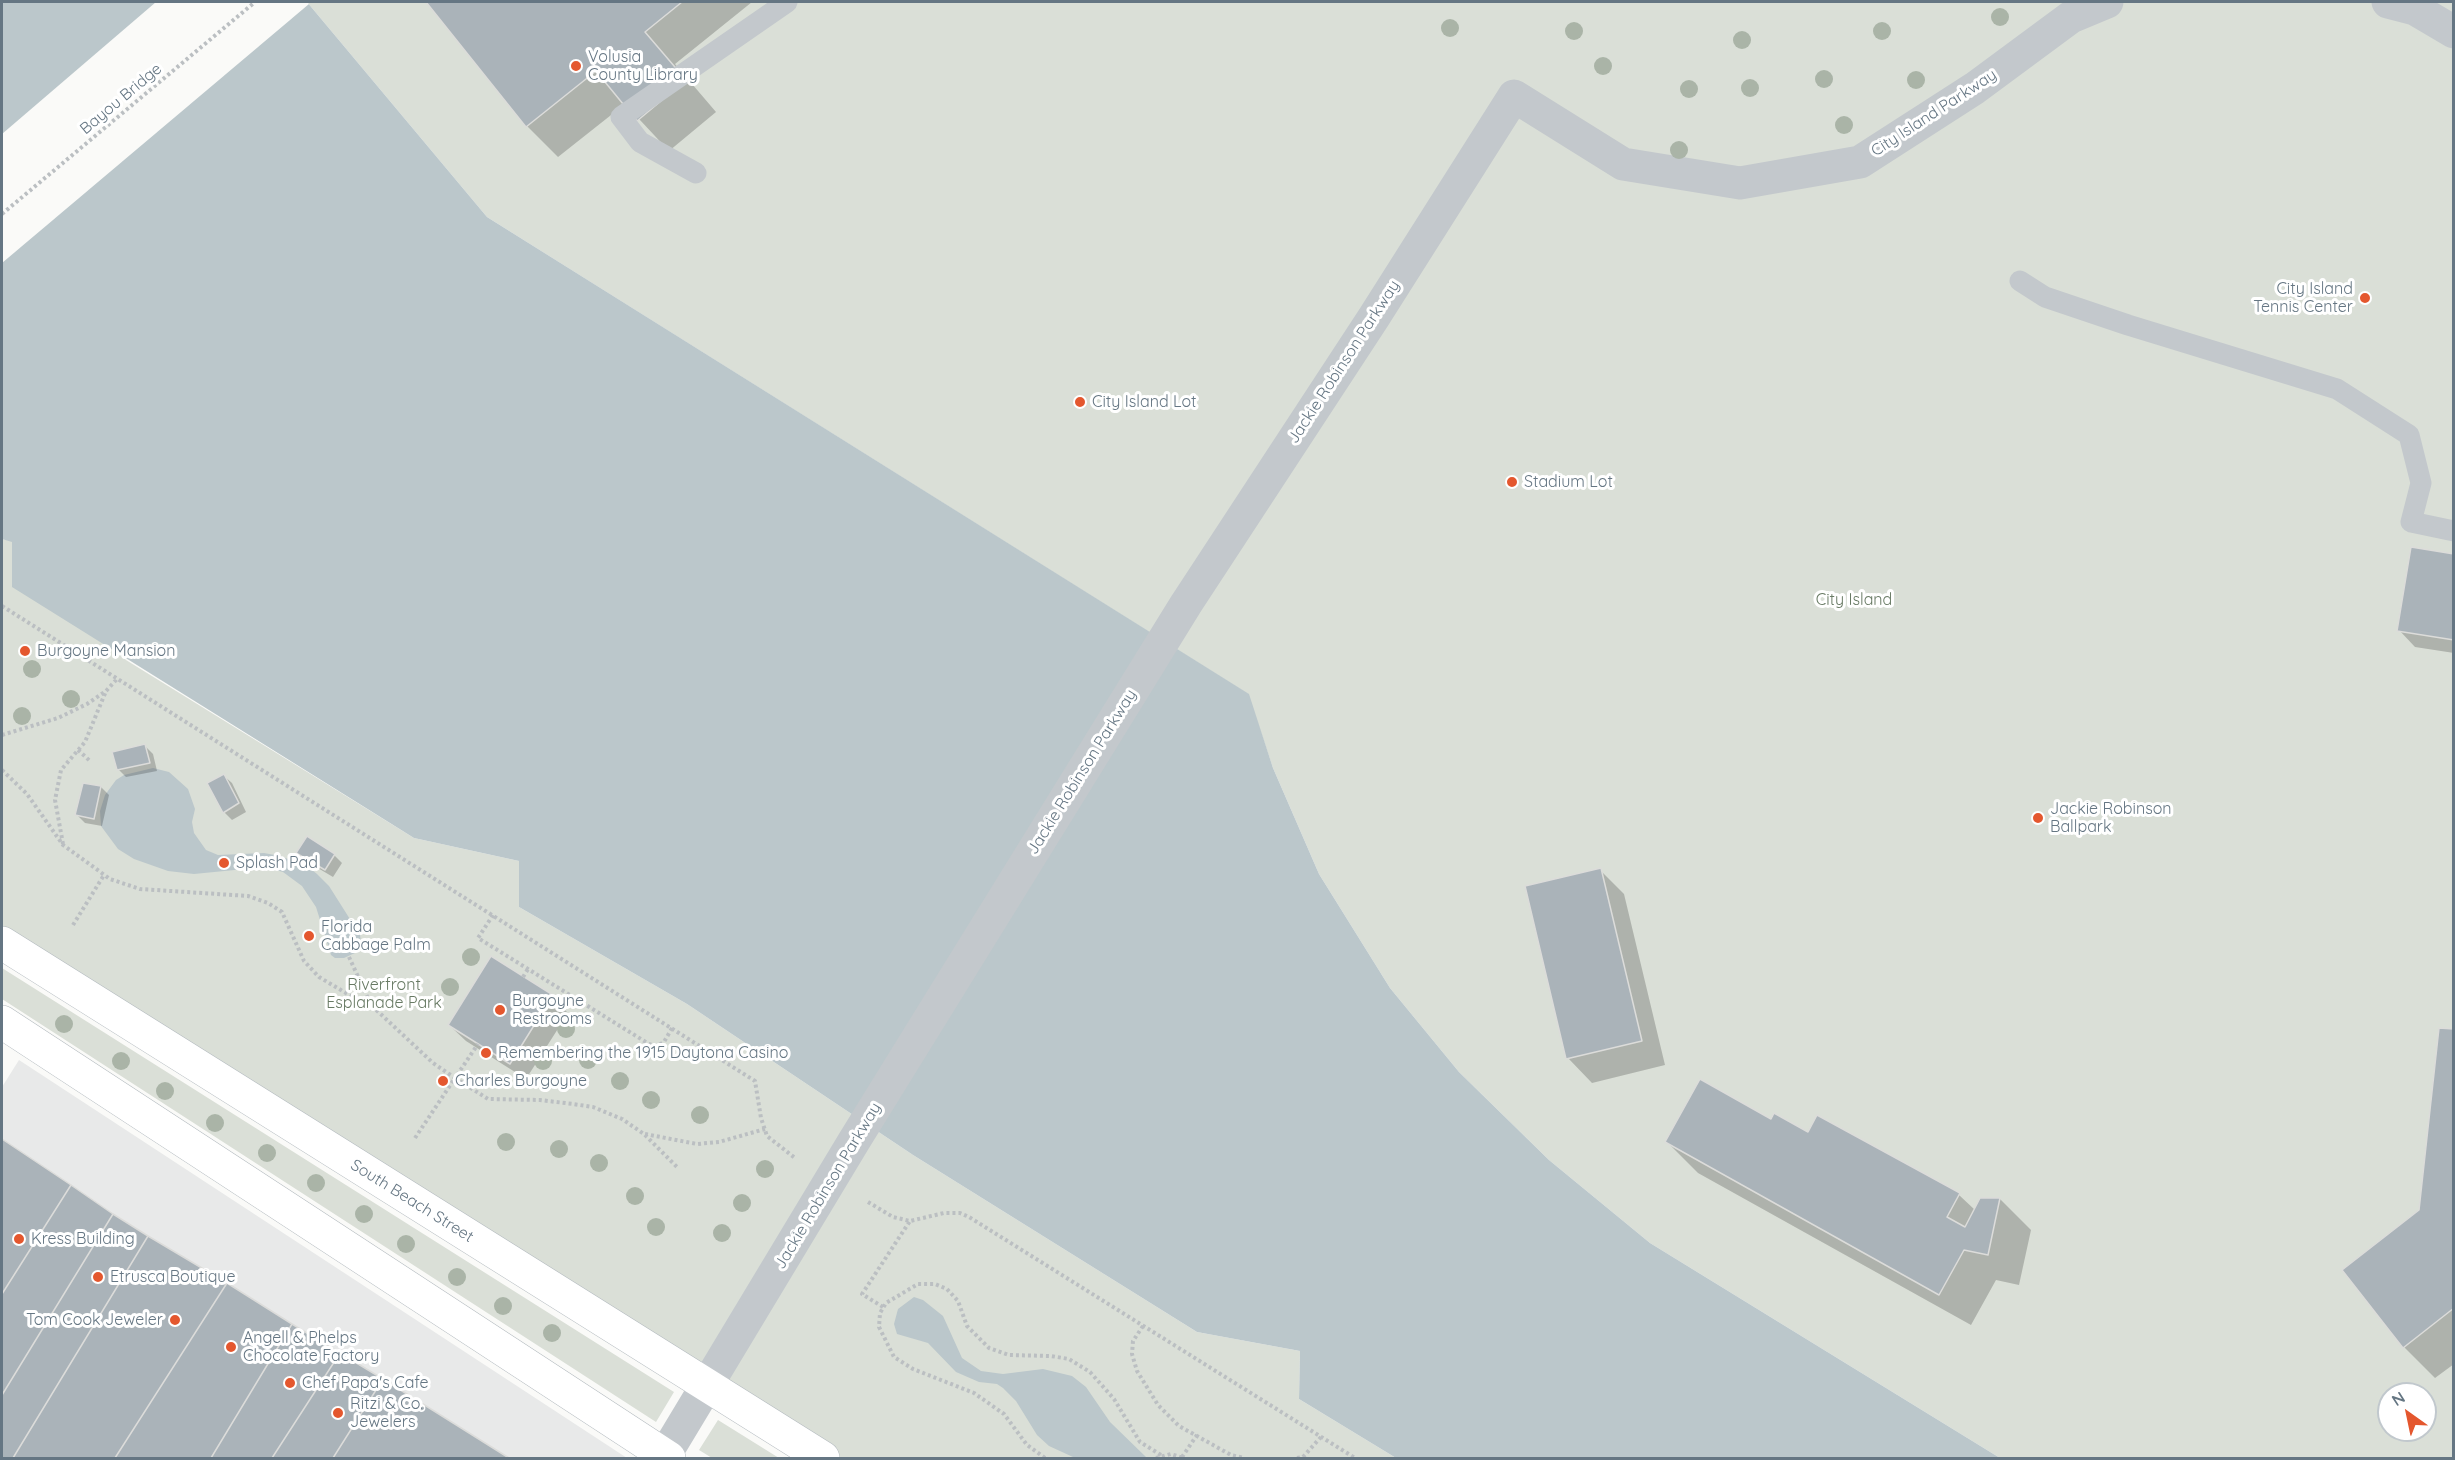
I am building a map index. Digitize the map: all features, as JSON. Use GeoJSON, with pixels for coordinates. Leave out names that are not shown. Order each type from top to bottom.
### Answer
{"type":"FeatureCollection","features":[{"type":"Feature","properties":{"kind":"street","name":"City Island Parkway"},"geometry":{"type":"LineString","coordinates":[[1514,96],[1623,164],[1740,183],[1860,162],[1975,88],[2071,17],[2107,2]]}},
{"type":"Feature","properties":{"kind":"street"},"geometry":{"type":"LineString","coordinates":[[2388,2],[2415,9],[2454,32]]}},
{"type":"Feature","properties":{"kind":"street","name":"Jackie Robinson Parkway"},"geometry":{"type":"LineString","coordinates":[[666,1458],[854,1141],[1186,604],[1374,317],[1514,96]]}},
{"type":"Feature","properties":{"kind":"street","name":"South Beach Street"},"geometry":{"type":"LineString","coordinates":[[2,943],[823,1458]]}},
{"type":"Feature","properties":{"kind":"street"},"geometry":{"type":"LineString","coordinates":[[5,1031],[666,1458]]}},
{"type":"Feature","properties":{"kind":"lane"},"geometry":{"type":"LineString","coordinates":[[696,173],[640,142],[621,117],[787,2]]}},
{"type":"Feature","properties":{"kind":"lane"},"geometry":{"type":"LineString","coordinates":[[2020,282],[2045,297],[2118,322],[2337,389],[2409,435],[2421,483],[2411,522],[2454,531]]}},
{"type":"Feature","properties":{"kind":"path","name":"Bayou Bridge"},"geometry":{"type":"LineString","coordinates":[[2,214],[255,2]]}},
{"type":"Feature","properties":{"kind":"path"},"geometry":{"type":"LineString","coordinates":[[2,606],[755,1081],[767,1136],[795,1158]]}},
{"type":"Feature","properties":{"kind":"path"},"geometry":{"type":"LineString","coordinates":[[2,735],[58,718],[106,691],[117,679]]}},
{"type":"Feature","properties":{"kind":"path"},"geometry":{"type":"LineString","coordinates":[[63,845],[55,800],[61,770],[78,750],[101,710],[106,691]]}},
{"type":"Feature","properties":{"kind":"path"},"geometry":{"type":"LineString","coordinates":[[78,750],[90,761]]}},
{"type":"Feature","properties":{"kind":"path"},"geometry":{"type":"LineString","coordinates":[[2,770],[27,794],[63,845],[104,875],[140,889],[248,896],[268,903],[282,912],[304,961],[319,977],[361,1002],[371,1005]]}},
{"type":"Feature","properties":{"kind":"path"},"geometry":{"type":"LineString","coordinates":[[73,925],[104,875]]}},
{"type":"Feature","properties":{"kind":"path"},"geometry":{"type":"LineString","coordinates":[[493,915],[478,938],[649,1044],[657,1046],[664,1042],[672,1028]]}},
{"type":"Feature","properties":{"kind":"path"},"geometry":{"type":"LineString","coordinates":[[349,957],[371,1005],[416,1049],[455,1078],[488,1099],[540,1100],[593,1107],[622,1119],[644,1134],[676,1167]]}},
{"type":"Feature","properties":{"kind":"path"},"geometry":{"type":"LineString","coordinates":[[523,977],[528,969]]}},
{"type":"Feature","properties":{"kind":"path"},"geometry":{"type":"LineString","coordinates":[[415,1138],[478,1044]]}},
{"type":"Feature","properties":{"kind":"path"},"geometry":{"type":"LineString","coordinates":[[644,1134],[697,1144],[746,1136],[765,1129]]}},
{"type":"Feature","properties":{"kind":"path"},"geometry":{"type":"LineString","coordinates":[[868,1202],[893,1216],[910,1221],[944,1213],[960,1213],[969,1217],[1355,1458]]}},
{"type":"Feature","properties":{"kind":"path"},"geometry":{"type":"LineString","coordinates":[[883,1307],[862,1294],[910,1221]]}},
{"type":"Feature","properties":{"kind":"path"},"geometry":{"type":"LineString","coordinates":[[1045,1458],[1027,1445],[1004,1414],[974,1393],[902,1364],[883,1339],[879,1328],[880,1313],[895,1295],[918,1284],[934,1284],[947,1289],[958,1301],[967,1326],[988,1348],[1009,1355],[1069,1359],[1090,1372],[1114,1399],[1140,1442],[1159,1457],[1171,1454],[1182,1458],[1197,1435]]}},
{"type":"Feature","properties":{"kind":"path"},"geometry":{"type":"LineString","coordinates":[[1143,1326],[1133,1341],[1132,1354],[1146,1389],[1168,1417],[1232,1455],[1244,1458]]}},
{"type":"Feature","properties":{"kind":"path"},"geometry":{"type":"LineString","coordinates":[[1298,1458],[1303,1456],[1321,1437]]}},
{"type":"Feature","properties":{"kind":"shaded area"},"geometry":{"type":"Polygon","coordinates":[[[2,2],[307,2],[487,217],[1249,694],[1273,768],[1319,874],[1390,988],[1459,1072],[1549,1160],[1650,1243],[2000,1458],[1396,1458],[1299,1399],[1300,1351],[1197,1332],[913,1155],[687,1004],[519,907],[519,861],[414,838],[12,587],[12,542],[2,539],[2,2]]]}},
{"type":"Feature","properties":{"kind":"shaded area","name":"Splash Pad"},"geometry":{"type":"Polygon","coordinates":[[[153,768],[169,772],[188,789],[195,809],[192,822],[194,833],[206,850],[218,855],[264,853],[280,856],[307,866],[317,874],[329,886],[360,935],[361,942],[355,953],[344,958],[335,958],[331,955],[316,907],[302,886],[283,872],[265,867],[194,874],[168,871],[134,859],[118,849],[101,826],[100,811],[105,795],[116,780],[124,775],[153,768]]]}},
{"type":"Feature","properties":{"kind":"shaded area"},"geometry":{"type":"Polygon","coordinates":[[[19,1060],[627,1458],[2,1458],[2,1087],[19,1060]]]}},
{"type":"Feature","properties":{"kind":"shaded area"},"geometry":{"type":"Polygon","coordinates":[[[914,1297],[923,1300],[943,1316],[962,1358],[981,1371],[1003,1374],[1043,1369],[1072,1376],[1086,1387],[1110,1422],[1147,1458],[1073,1457],[1049,1446],[1037,1435],[1016,1401],[1003,1388],[997,1384],[979,1382],[956,1372],[928,1343],[897,1334],[894,1324],[898,1309],[914,1297]]]}},
{"type":"Feature","properties":{"kind":"green space","name":"City Island"},"geometry":{"type":"Polygon","coordinates":[[[307,2],[2453,2],[2453,1458],[2000,1458],[1650,1243],[1549,1160],[1459,1072],[1390,988],[1319,874],[1273,768],[1248,694],[487,217],[307,2]]]}},
{"type":"Feature","properties":{"kind":"green space","name":"Riverfront Esplanade Park"},"geometry":{"type":"Polygon","coordinates":[[[2,539],[12,541],[126,660],[414,838],[519,861],[519,907],[687,1004],[913,1155],[1197,1332],[1300,1351],[1299,1399],[1396,1458],[823,1458],[2,943],[2,539]]]}},
{"type":"Feature","properties":{"kind":"green space"},"geometry":{"type":"Polygon","coordinates":[[[2,968],[674,1392],[656,1422],[2,999],[2,968]]]}},
{"type":"Feature","properties":{"kind":"green space"},"geometry":{"type":"Polygon","coordinates":[[[718,1420],[779,1458],[712,1458],[699,1450],[718,1420]]]}},
{"type":"Feature","properties":{"kind":"pier"},"geometry":{"type":"Polygon","coordinates":[[[156,2],[307,2],[309,4],[2,263],[2,134],[156,2]]]}},
{"type":"Feature","properties":{"kind":"building","name":"Volusia County Library"},"geometry":{"type":"Polygon","coordinates":[[[426,2],[682,2],[645,32],[686,80],[637,121],[596,71],[526,127],[426,2]]]}},
{"type":"Feature","properties":{"kind":"building"},"geometry":{"type":"Polygon","coordinates":[[[2411,547],[2454,554],[2454,640],[2397,631],[2411,547]]]}},
{"type":"Feature","properties":{"kind":"building"},"geometry":{"type":"Polygon","coordinates":[[[145,744],[150,763],[117,770],[112,752],[145,744]]]}},
{"type":"Feature","properties":{"kind":"building"},"geometry":{"type":"Polygon","coordinates":[[[224,774],[239,803],[223,813],[207,783],[224,774]]]}},
{"type":"Feature","properties":{"kind":"building"},"geometry":{"type":"Polygon","coordinates":[[[83,783],[101,786],[94,819],[75,815],[83,783]]]}},
{"type":"Feature","properties":{"kind":"building"},"geometry":{"type":"Polygon","coordinates":[[[307,836],[335,854],[325,870],[296,853],[307,836]]]}},
{"type":"Feature","properties":{"kind":"building"},"geometry":{"type":"Polygon","coordinates":[[[1601,868],[1642,1041],[1566,1059],[1525,886],[1601,868]]]}},
{"type":"Feature","properties":{"kind":"building","name":"Burgoyne Restrooms"},"geometry":{"type":"Polygon","coordinates":[[[491,956],[553,995],[510,1064],[448,1025],[491,956]]]}},
{"type":"Feature","properties":{"kind":"building"},"geometry":{"type":"Polygon","coordinates":[[[2439,1028],[2454,1029],[2454,1308],[2403,1348],[2342,1270],[2419,1210],[2439,1028]]]}},
{"type":"Feature","properties":{"kind":"building"},"geometry":{"type":"Polygon","coordinates":[[[1700,1079],[1771,1119],[1774,1113],[1808,1132],[1817,1115],[1960,1193],[1947,1217],[1965,1227],[1980,1198],[2000,1198],[1988,1255],[1964,1250],[1939,1295],[1665,1142],[1700,1079]]]}},
{"type":"Feature","properties":{"kind":"building","name":"Kress Building"},"geometry":{"type":"Polygon","coordinates":[[[2,1139],[71,1185],[2,1294],[2,1139]]]}},
{"type":"Feature","properties":{"kind":"building"},"geometry":{"type":"Polygon","coordinates":[[[71,1185],[113,1214],[2,1395],[2,1294],[71,1185]]]}},
{"type":"Feature","properties":{"kind":"building"},"geometry":{"type":"Polygon","coordinates":[[[113,1214],[148,1236],[13,1458],[2,1458],[2,1395],[113,1214]]]}},
{"type":"Feature","properties":{"kind":"building"},"geometry":{"type":"Polygon","coordinates":[[[148,1236],[227,1283],[115,1458],[13,1458],[148,1236]]]}},
{"type":"Feature","properties":{"kind":"building"},"geometry":{"type":"Polygon","coordinates":[[[227,1283],[292,1324],[211,1458],[115,1458],[227,1283]]]}},
{"type":"Feature","properties":{"kind":"building"},"geometry":{"type":"Polygon","coordinates":[[[292,1324],[340,1353],[272,1458],[211,1458],[292,1324]]]}},
{"type":"Feature","properties":{"kind":"building"},"geometry":{"type":"Polygon","coordinates":[[[340,1353],[383,1379],[333,1458],[272,1458],[340,1353]]]}},
{"type":"Feature","properties":{"kind":"building"},"geometry":{"type":"Polygon","coordinates":[[[383,1379],[509,1458],[333,1458],[383,1379]]]}},
{"type":"Feature","properties":{"kind":"place","name":"Volusia County Library"},"geometry":{"type":"Point","coordinates":[576,66]}},
{"type":"Feature","properties":{"kind":"place","name":"City Island Tennis Center"},"geometry":{"type":"Point","coordinates":[2365,298]}},
{"type":"Feature","properties":{"kind":"place","name":"City Island Lot"},"geometry":{"type":"Point","coordinates":[1080,402]}},
{"type":"Feature","properties":{"kind":"place","name":"Stadium Lot"},"geometry":{"type":"Point","coordinates":[1512,482]}},
{"type":"Feature","properties":{"kind":"place","name":"Burgoyne Mansion"},"geometry":{"type":"Point","coordinates":[25,651]}},
{"type":"Feature","properties":{"kind":"place","name":"Jackie Robinson Ballpark"},"geometry":{"type":"Point","coordinates":[2038,818]}},
{"type":"Feature","properties":{"kind":"place","name":"Splash Pad"},"geometry":{"type":"Point","coordinates":[224,863]}},
{"type":"Feature","properties":{"kind":"place","name":"Florida Cabbage Palm"},"geometry":{"type":"Point","coordinates":[309,936]}},
{"type":"Feature","properties":{"kind":"place","name":"Burgoyne Restrooms"},"geometry":{"type":"Point","coordinates":[500,1010]}},
{"type":"Feature","properties":{"kind":"place","name":"Remembering the 1915 Daytona Casino"},"geometry":{"type":"Point","coordinates":[486,1053]}},
{"type":"Feature","properties":{"kind":"place","name":"Charles Burgoyne"},"geometry":{"type":"Point","coordinates":[443,1081]}},
{"type":"Feature","properties":{"kind":"place","name":"Kress Building"},"geometry":{"type":"Point","coordinates":[19,1239]}},
{"type":"Feature","properties":{"kind":"place","name":"Etrusca Boutique"},"geometry":{"type":"Point","coordinates":[98,1277]}},
{"type":"Feature","properties":{"kind":"place","name":"Tom Cook Jeweler"},"geometry":{"type":"Point","coordinates":[175,1320]}},
{"type":"Feature","properties":{"kind":"place","name":"Angell & Phelps Chocolate Factory"},"geometry":{"type":"Point","coordinates":[231,1347]}},
{"type":"Feature","properties":{"kind":"place","name":"Chef Papa's Cafe"},"geometry":{"type":"Point","coordinates":[290,1383]}},
{"type":"Feature","properties":{"kind":"place","name":"Ritzi & Co. Jewelers"},"geometry":{"type":"Point","coordinates":[338,1413]}}]}
